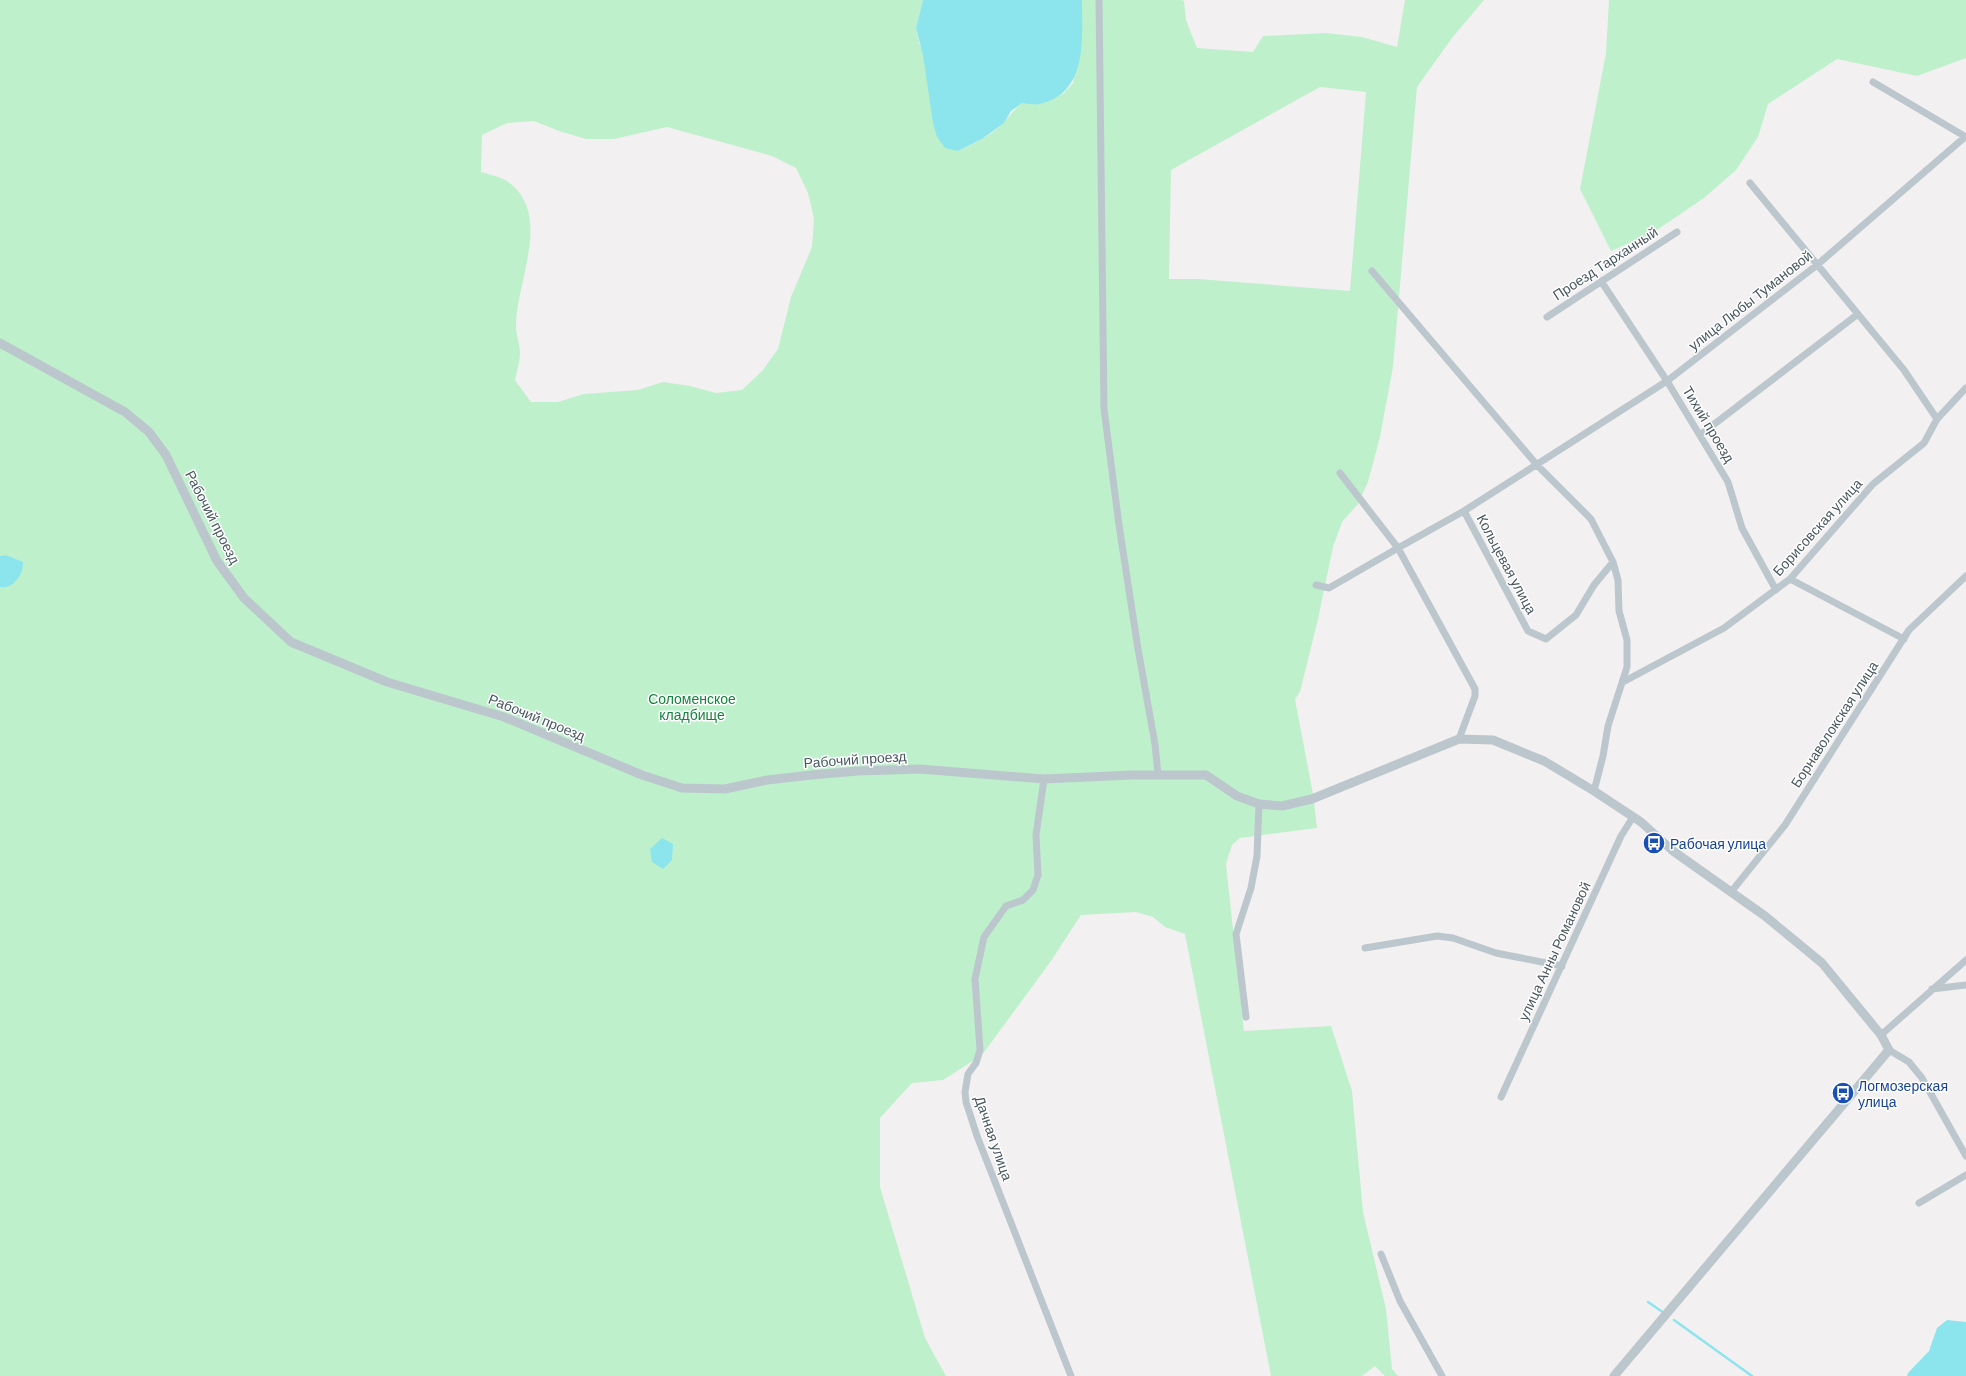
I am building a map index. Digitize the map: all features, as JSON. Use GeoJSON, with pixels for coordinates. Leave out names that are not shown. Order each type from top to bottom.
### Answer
{"type":"FeatureCollection","features":[{"type":"Feature","properties":{"kind":"street"},"geometry":{"type":"LineString","coordinates":[[1099,0],[1104,409],[1119,525],[1138,649],[1155,744],[1158,775]]}},
{"type":"Feature","properties":{"kind":"street"},"geometry":{"type":"LineString","coordinates":[[1873,82],[1966,137]]}},
{"type":"Feature","properties":{"kind":"street","name":"улица Любы Тумановой"},"geometry":{"type":"LineString","coordinates":[[1464,510],[1667,381],[1817,265],[1966,137]]}},
{"type":"Feature","properties":{"kind":"street"},"geometry":{"type":"LineString","coordinates":[[1750,184],[1904,370],[1937,419]]}},
{"type":"Feature","properties":{"kind":"street","name":"Проезд Тарханный"},"geometry":{"type":"LineString","coordinates":[[1547,317],[1677,232]]}},
{"type":"Feature","properties":{"kind":"street"},"geometry":{"type":"LineString","coordinates":[[1372,272],[1537,465],[1591,519],[1613,562],[1618,580],[1619,611],[1627,640],[1627,667],[1608,726],[1603,756],[1594,791]]}},
{"type":"Feature","properties":{"kind":"street","name":"Тихий проезд"},"geometry":{"type":"LineString","coordinates":[[1601,281],[1667,381],[1728,482],[1742,528],[1776,590]]}},
{"type":"Feature","properties":{"kind":"street"},"geometry":{"type":"LineString","coordinates":[[1700,435],[1858,314]]}},
{"type":"Feature","properties":{"kind":"street","name":"Рабочий проезд"},"geometry":{"type":"LineString","coordinates":[[0,343],[125,412],[149,432],[166,455],[217,561],[244,598],[291,642],[387,682],[504,717],[642,775],[682,788],[725,789],[766,780],[812,775],[858,771],[920,769],[1044,779],[1206,775],[1237,796],[1259,804]]}},
{"type":"Feature","properties":{"kind":"street","name":"Борисовская улица"},"geometry":{"type":"LineString","coordinates":[[1623,682],[1724,628],[1790,579],[1873,484],[1924,442],[1937,419],[1966,388]]}},
{"type":"Feature","properties":{"kind":"street"},"geometry":{"type":"LineString","coordinates":[[1340,472],[1398,548],[1475,689],[1475,696],[1459,739]]}},
{"type":"Feature","properties":{"kind":"street","name":"Кольцевая улица"},"geometry":{"type":"LineString","coordinates":[[1316,585],[1329,588],[1464,510],[1528,630],[1546,640],[1576,615],[1594,585],[1613,562]]}},
{"type":"Feature","properties":{"kind":"street","name":"Борнаволокская улица"},"geometry":{"type":"LineString","coordinates":[[1731,892],[1785,825],[1909,630],[1966,576]]}},
{"type":"Feature","properties":{"kind":"street"},"geometry":{"type":"LineString","coordinates":[[1790,579],[1904,639]]}},
{"type":"Feature","properties":{"kind":"street"},"geometry":{"type":"LineString","coordinates":[[1246,1017],[1236,934],[1251,888],[1257,856],[1259,804],[1282,806],[1312,798],[1459,739],[1493,740],[1511,746],[1544,761],[1594,791],[1633,817],[1673,850],[1765,916],[1822,963],[1881,1035],[1889,1050],[1909,1062],[1922,1078],[1966,1156]]}},
{"type":"Feature","properties":{"kind":"street","name":"Дачная улица"},"geometry":{"type":"LineString","coordinates":[[1044,779],[1036,835],[1038,876],[1033,890],[1023,900],[1006,906],[984,938],[975,979],[980,1050],[976,1063],[968,1074],[965,1092],[966,1102],[977,1136],[1071,1376]]}},
{"type":"Feature","properties":{"kind":"street","name":"улица Анны Романовой"},"geometry":{"type":"LineString","coordinates":[[1501,1097],[1621,836],[1633,817]]}},
{"type":"Feature","properties":{"kind":"street"},"geometry":{"type":"LineString","coordinates":[[1365,948],[1437,936],[1453,938],[1496,953],[1562,966]]}},
{"type":"Feature","properties":{"kind":"street"},"geometry":{"type":"LineString","coordinates":[[1881,1035],[1966,960]]}},
{"type":"Feature","properties":{"kind":"street"},"geometry":{"type":"LineString","coordinates":[[1932,989],[1966,985]]}},
{"type":"Feature","properties":{"kind":"street"},"geometry":{"type":"LineString","coordinates":[[1614,1376],[1889,1050]]}},
{"type":"Feature","properties":{"kind":"street"},"geometry":{"type":"LineString","coordinates":[[1919,1203],[1966,1176]]}},
{"type":"Feature","properties":{"kind":"street"},"geometry":{"type":"LineString","coordinates":[[1381,1254],[1400,1301],[1442,1376]]}},
{"type":"Feature","properties":{"kind":"green space","name":"Соломенское кладбище"},"geometry":{"type":"Polygon","coordinates":[[[0,0],[923,0],[916,28],[919,42],[958,151],[993,132],[1022,103],[1040,104],[1064,93],[1073,83],[1082,30],[1082,0],[1182,0],[1184,1],[1186,20],[1197,48],[1253,52],[1263,36],[1326,33],[1362,37],[1397,47],[1405,0],[1484,0],[1452,38],[1417,87],[1393,367],[1380,437],[1368,482],[1358,504],[1342,522],[1333,547],[1318,619],[1300,692],[1295,699],[1313,794],[1317,828],[1240,838],[1232,845],[1226,864],[1244,1031],[1331,1026],[1352,1091],[1363,1212],[1386,1309],[1392,1369],[1398,1376],[1385,1376],[1375,1366],[1362,1376],[1271,1376],[1185,934],[1165,927],[1153,917],[1136,912],[1081,915],[1051,961],[982,1055],[943,1080],[912,1083],[880,1118],[880,1187],[925,1338],[946,1376],[0,1376],[0,587],[15,582],[20,575],[0,556],[0,0]],[[1320,87],[1171,170],[1169,279],[1199,279],[1350,291],[1366,92],[1320,87]],[[534,121],[507,123],[482,135],[481,172],[507,181],[521,195],[528,211],[531,230],[516,326],[520,353],[515,380],[531,402],[558,402],[584,394],[638,390],[663,382],[690,386],[716,393],[742,390],[762,371],[778,349],[791,297],[812,247],[814,219],[808,193],[796,168],[772,156],[667,127],[614,139],[586,139],[559,131],[534,121]]]}},
{"type":"Feature","properties":{"kind":"green space"},"geometry":{"type":"Polygon","coordinates":[[[1609,0],[1966,0],[1966,58],[1917,76],[1837,59],[1768,104],[1758,137],[1736,170],[1704,198],[1651,234],[1611,251],[1580,189],[1606,53],[1609,0]]]}},
{"type":"Feature","properties":{"kind":"water"},"geometry":{"type":"Polygon","coordinates":[[[923,0],[1082,0],[1081,47],[1079,62],[1074,77],[1067,89],[1056,98],[1040,104],[1022,103],[1011,111],[1004,123],[982,139],[958,151],[945,148],[937,137],[933,123],[923,55],[916,28],[923,0]]]}},
{"type":"Feature","properties":{"kind":"water"},"geometry":{"type":"Polygon","coordinates":[[[6,555],[23,562],[23,567],[20,576],[13,584],[0,587],[0,556],[6,555]]]}},
{"type":"Feature","properties":{"kind":"water"},"geometry":{"type":"Polygon","coordinates":[[[662,838],[673,844],[672,860],[663,869],[652,862],[650,849],[662,838]]]}},
{"type":"Feature","properties":{"kind":"water"},"geometry":{"type":"Polygon","coordinates":[[[1947,1320],[1966,1322],[1966,1376],[1907,1376],[1908,1373],[1929,1351],[1937,1328],[1947,1320]]]}},
{"type":"Feature","properties":{"kind":"waterway"},"geometry":{"type":"LineString","coordinates":[[1648,1302],[1664,1313]]}},
{"type":"Feature","properties":{"kind":"waterway"},"geometry":{"type":"LineString","coordinates":[[1674,1320],[1752,1376]]}},
{"type":"Feature","properties":{"kind":"place","name":"Рабочая улица"},"geometry":{"type":"Point","coordinates":[1654,843]}},
{"type":"Feature","properties":{"kind":"place","name":"Логмозерская улица"},"geometry":{"type":"Point","coordinates":[1843,1093]}}]}
